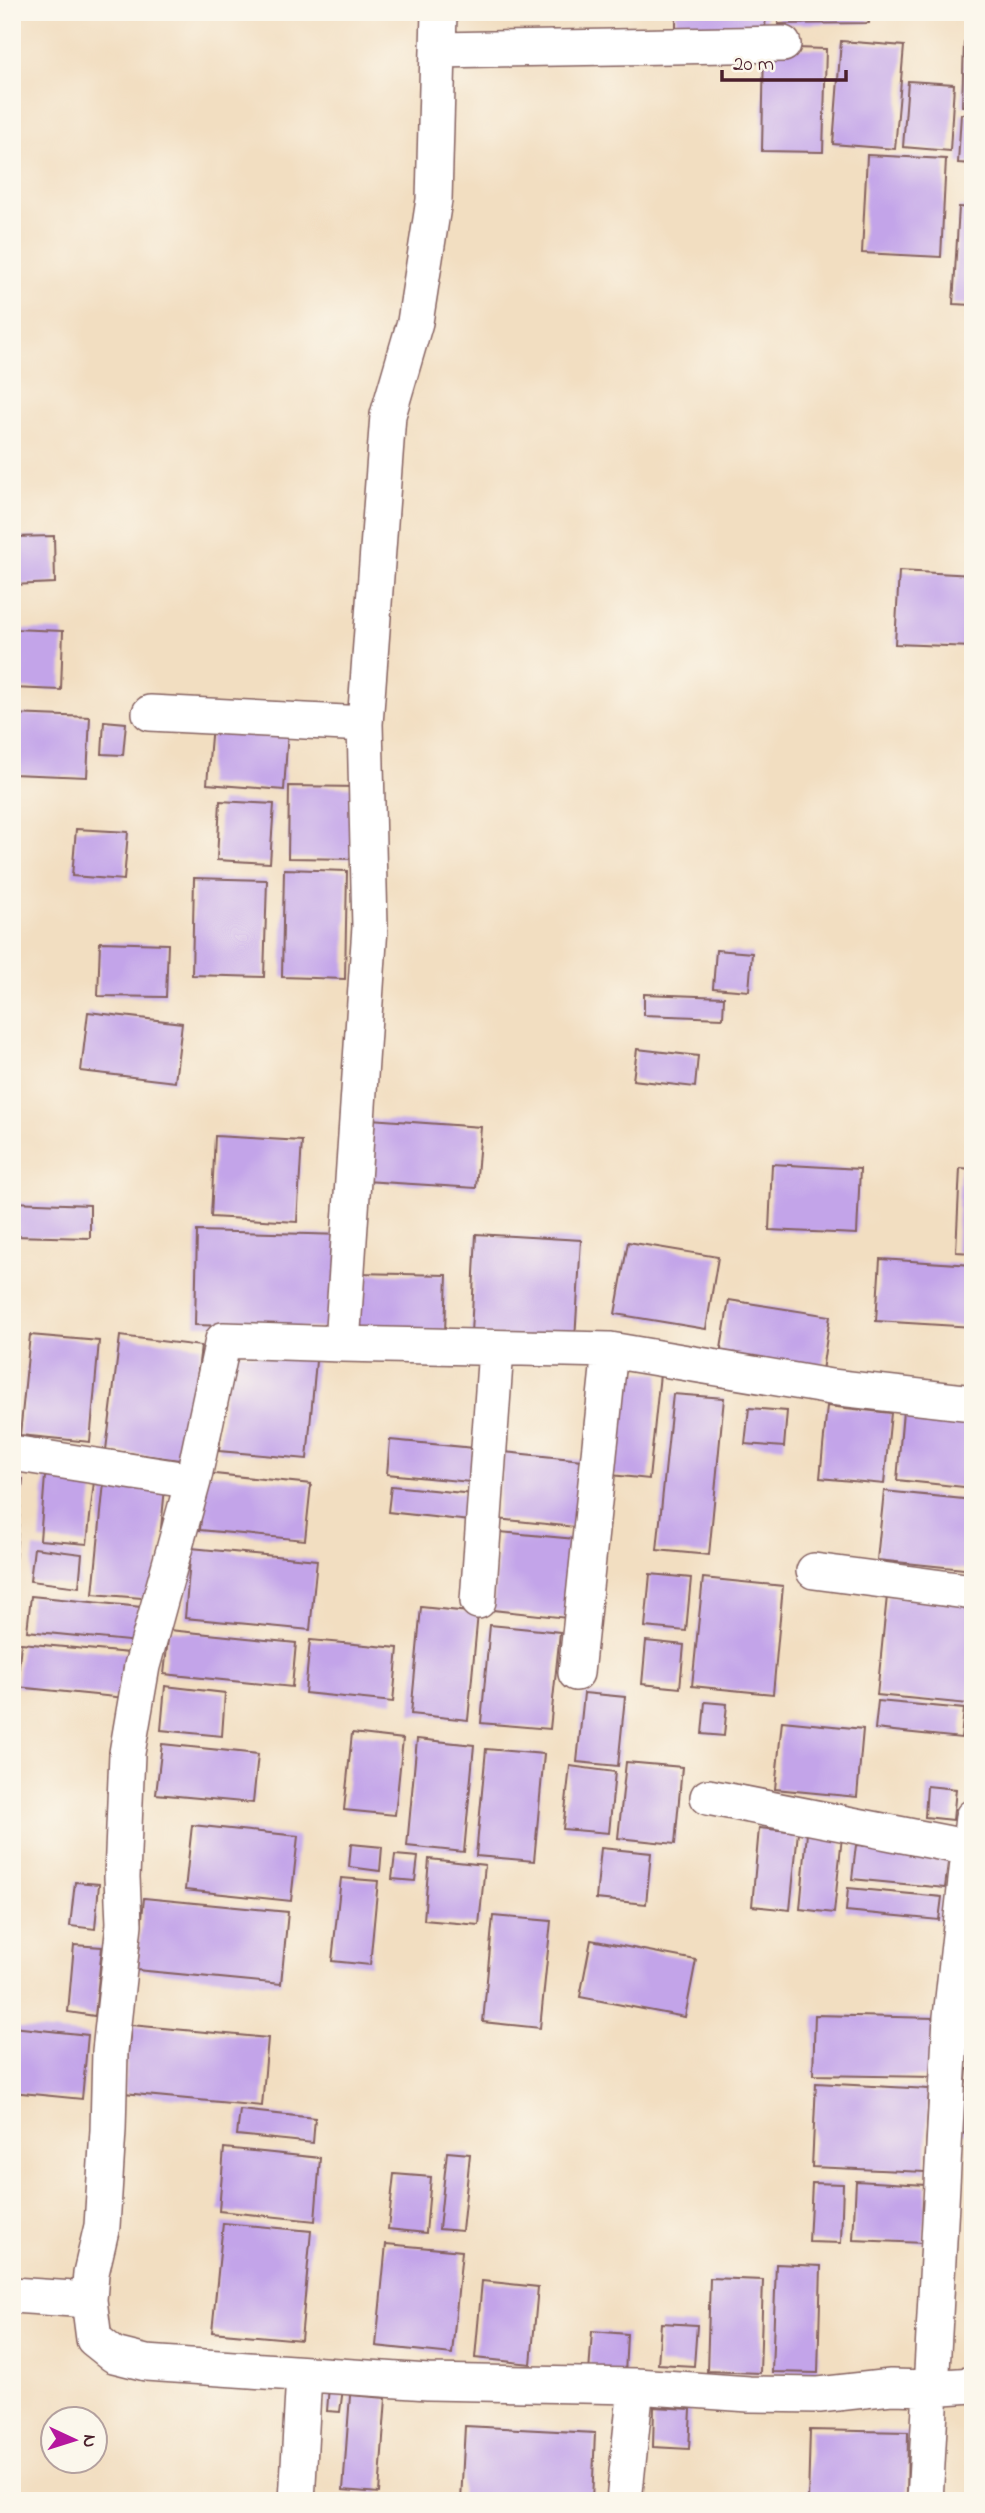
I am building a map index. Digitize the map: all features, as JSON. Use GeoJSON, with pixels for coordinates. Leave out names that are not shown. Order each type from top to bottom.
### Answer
{"type":"FeatureCollection","features":[{"type":"Feature","properties":{"kind":"street"},"geometry":{"type":"LineString","coordinates":[[342,1344],[370,926],[365,724],[388,415],[415,322],[434,200],[439,12]]}},
{"type":"Feature","properties":{"kind":"street"},"geometry":{"type":"LineString","coordinates":[[438,50],[783,44]]}},
{"type":"Feature","properties":{"kind":"street"},"geometry":{"type":"LineString","coordinates":[[150,713],[365,724]]}},
{"type":"Feature","properties":{"kind":"street"},"geometry":{"type":"LineString","coordinates":[[973,1403],[831,1387],[610,1350],[223,1340],[193,1481],[142,1666],[127,1753],[122,1877],[124,1924],[110,2051],[102,2226],[91,2273],[89,2300],[94,2339],[114,2355],[146,2363],[428,2382],[636,2386],[749,2394],[819,2395],[891,2387],[973,2385]]}},
{"type":"Feature","properties":{"kind":"street"},"geometry":{"type":"LineString","coordinates":[[478,1601],[496,1349]]}},
{"type":"Feature","properties":{"kind":"street"},"geometry":{"type":"LineString","coordinates":[[576,1673],[610,1350]]}},
{"type":"Feature","properties":{"kind":"street"},"geometry":{"type":"LineString","coordinates":[[12,1453],[193,1481]]}},
{"type":"Feature","properties":{"kind":"street"},"geometry":{"type":"LineString","coordinates":[[814,1571],[973,1592]]}},
{"type":"Feature","properties":{"kind":"street"},"geometry":{"type":"LineString","coordinates":[[708,1797],[971,1832],[951,2017],[925,2501]]}},
{"type":"Feature","properties":{"kind":"street"},"geometry":{"type":"LineString","coordinates":[[12,2295],[89,2300]]}},
{"type":"Feature","properties":{"kind":"street"},"geometry":{"type":"LineString","coordinates":[[297,2501],[304,2374]]}},
{"type":"Feature","properties":{"kind":"street"},"geometry":{"type":"LineString","coordinates":[[624,2501],[636,2386]]}},
{"type":"Feature","properties":{"kind":"building"},"geometry":{"type":"Polygon","coordinates":[[[676,12],[766,12],[765,30],[676,29],[676,12]]]}},
{"type":"Feature","properties":{"kind":"building"},"geometry":{"type":"Polygon","coordinates":[[[778,12],[869,12],[869,23],[778,24],[778,12]]]}},
{"type":"Feature","properties":{"kind":"building"},"geometry":{"type":"Polygon","coordinates":[[[877,12],[937,12],[936,18],[877,17],[877,12]]]}},
{"type":"Feature","properties":{"kind":"building"},"geometry":{"type":"Polygon","coordinates":[[[841,41],[904,46],[895,149],[833,144],[841,41]]]}},
{"type":"Feature","properties":{"kind":"building"},"geometry":{"type":"Polygon","coordinates":[[[964,42],[973,43],[973,106],[962,106],[964,42]]]}},
{"type":"Feature","properties":{"kind":"building"},"geometry":{"type":"Polygon","coordinates":[[[764,47],[826,49],[823,152],[762,151],[764,47]]]}},
{"type":"Feature","properties":{"kind":"building"},"geometry":{"type":"Polygon","coordinates":[[[908,81],[954,84],[950,151],[903,147],[908,81]]]}},
{"type":"Feature","properties":{"kind":"building"},"geometry":{"type":"Polygon","coordinates":[[[961,114],[973,114],[973,164],[958,163],[961,114]]]}},
{"type":"Feature","properties":{"kind":"building"},"geometry":{"type":"Polygon","coordinates":[[[867,155],[946,159],[941,257],[862,253],[867,155]]]}},
{"type":"Feature","properties":{"kind":"building"},"geometry":{"type":"Polygon","coordinates":[[[959,207],[973,208],[973,305],[953,304],[959,207]]]}},
{"type":"Feature","properties":{"kind":"building"},"geometry":{"type":"Polygon","coordinates":[[[54,536],[55,583],[12,585],[12,537],[54,536]]]}},
{"type":"Feature","properties":{"kind":"building"},"geometry":{"type":"Polygon","coordinates":[[[899,571],[973,575],[973,647],[895,644],[899,571]]]}},
{"type":"Feature","properties":{"kind":"building"},"geometry":{"type":"Polygon","coordinates":[[[12,629],[63,631],[61,690],[12,688],[12,629]]]}},
{"type":"Feature","properties":{"kind":"building"},"geometry":{"type":"Polygon","coordinates":[[[967,677],[973,677],[973,739],[967,739],[967,677]]]}},
{"type":"Feature","properties":{"kind":"building"},"geometry":{"type":"Polygon","coordinates":[[[12,714],[90,717],[87,777],[12,774],[12,714]]]}},
{"type":"Feature","properties":{"kind":"building"},"geometry":{"type":"Polygon","coordinates":[[[104,721],[126,723],[123,755],[102,754],[104,721]]]}},
{"type":"Feature","properties":{"kind":"building"},"geometry":{"type":"Polygon","coordinates":[[[212,724],[288,730],[284,790],[207,784],[212,724]]]}},
{"type":"Feature","properties":{"kind":"building"},"geometry":{"type":"Polygon","coordinates":[[[289,786],[358,787],[357,859],[288,858],[289,786]]]}},
{"type":"Feature","properties":{"kind":"building"},"geometry":{"type":"Polygon","coordinates":[[[220,801],[274,804],[270,863],[217,860],[220,801]]]}},
{"type":"Feature","properties":{"kind":"building"},"geometry":{"type":"Polygon","coordinates":[[[76,829],[128,832],[124,880],[72,876],[76,829]]]}},
{"type":"Feature","properties":{"kind":"building"},"geometry":{"type":"Polygon","coordinates":[[[284,869],[347,871],[345,979],[282,977],[284,869]]]}},
{"type":"Feature","properties":{"kind":"building"},"geometry":{"type":"Polygon","coordinates":[[[194,878],[267,880],[264,977],[192,975],[194,878]]]}},
{"type":"Feature","properties":{"kind":"building"},"geometry":{"type":"Polygon","coordinates":[[[100,942],[168,944],[166,997],[98,996],[100,942]]]}},
{"type":"Feature","properties":{"kind":"building"},"geometry":{"type":"Polygon","coordinates":[[[716,950],[752,953],[749,991],[713,988],[716,950]]]}},
{"type":"Feature","properties":{"kind":"building"},"geometry":{"type":"Polygon","coordinates":[[[644,994],[724,997],[723,1018],[644,1015],[644,994]]]}},
{"type":"Feature","properties":{"kind":"building"},"geometry":{"type":"Polygon","coordinates":[[[88,1012],[182,1023],[175,1082],[81,1071],[88,1012]]]}},
{"type":"Feature","properties":{"kind":"building"},"geometry":{"type":"Polygon","coordinates":[[[637,1049],[698,1056],[695,1087],[633,1080],[637,1049]]]}},
{"type":"Feature","properties":{"kind":"building"},"geometry":{"type":"Polygon","coordinates":[[[370,1119],[481,1127],[476,1188],[365,1181],[370,1119]]]}},
{"type":"Feature","properties":{"kind":"building"},"geometry":{"type":"Polygon","coordinates":[[[215,1136],[302,1141],[297,1222],[211,1217],[215,1136]]]}},
{"type":"Feature","properties":{"kind":"building"},"geometry":{"type":"Polygon","coordinates":[[[772,1164],[860,1169],[857,1234],[769,1230],[772,1164]]]}},
{"type":"Feature","properties":{"kind":"building"},"geometry":{"type":"Polygon","coordinates":[[[960,1168],[973,1169],[973,1253],[956,1252],[960,1168]]]}},
{"type":"Feature","properties":{"kind":"building"},"geometry":{"type":"Polygon","coordinates":[[[12,1202],[90,1205],[90,1238],[12,1236],[12,1202]]]}},
{"type":"Feature","properties":{"kind":"building"},"geometry":{"type":"Polygon","coordinates":[[[197,1231],[343,1235],[340,1329],[195,1325],[197,1231]]]}},
{"type":"Feature","properties":{"kind":"building"},"geometry":{"type":"Polygon","coordinates":[[[476,1234],[581,1240],[575,1340],[471,1334],[476,1234]]]}},
{"type":"Feature","properties":{"kind":"building"},"geometry":{"type":"Polygon","coordinates":[[[628,1242],[718,1257],[706,1329],[615,1314],[628,1242]]]}},
{"type":"Feature","properties":{"kind":"building"},"geometry":{"type":"Polygon","coordinates":[[[880,1259],[973,1265],[973,1327],[876,1321],[880,1259]]]}},
{"type":"Feature","properties":{"kind":"building"},"geometry":{"type":"Polygon","coordinates":[[[357,1273],[447,1275],[445,1332],[356,1330],[357,1273]]]}},
{"type":"Feature","properties":{"kind":"building"},"geometry":{"type":"Polygon","coordinates":[[[729,1300],[830,1316],[822,1371],[720,1355],[729,1300]]]}},
{"type":"Feature","properties":{"kind":"building"},"geometry":{"type":"Polygon","coordinates":[[[30,1335],[99,1341],[90,1442],[20,1435],[30,1335]]]}},
{"type":"Feature","properties":{"kind":"building"},"geometry":{"type":"Polygon","coordinates":[[[120,1336],[201,1346],[187,1461],[106,1450],[120,1336]]]}},
{"type":"Feature","properties":{"kind":"building"},"geometry":{"type":"Polygon","coordinates":[[[229,1352],[316,1361],[307,1459],[219,1451],[229,1352]]]}},
{"type":"Feature","properties":{"kind":"building"},"geometry":{"type":"Polygon","coordinates":[[[621,1370],[660,1374],[649,1479],[611,1475],[621,1370]]]}},
{"type":"Feature","properties":{"kind":"building"},"geometry":{"type":"Polygon","coordinates":[[[673,1394],[724,1398],[709,1555],[657,1550],[673,1394]]]}},
{"type":"Feature","properties":{"kind":"building"},"geometry":{"type":"Polygon","coordinates":[[[827,1406],[891,1413],[884,1484],[820,1478],[827,1406]]]}},
{"type":"Feature","properties":{"kind":"building"},"geometry":{"type":"Polygon","coordinates":[[[749,1408],[787,1411],[784,1447],[745,1444],[749,1408]]]}},
{"type":"Feature","properties":{"kind":"building"},"geometry":{"type":"Polygon","coordinates":[[[903,1411],[973,1418],[973,1488],[897,1480],[903,1411]]]}},
{"type":"Feature","properties":{"kind":"building"},"geometry":{"type":"Polygon","coordinates":[[[390,1440],[474,1448],[470,1482],[387,1474],[390,1440]]]}},
{"type":"Feature","properties":{"kind":"building"},"geometry":{"type":"Polygon","coordinates":[[[504,1452],[582,1460],[575,1527],[497,1519],[504,1452]]]}},
{"type":"Feature","properties":{"kind":"building"},"geometry":{"type":"Polygon","coordinates":[[[205,1473],[311,1484],[305,1540],[200,1530],[205,1473]]]}},
{"type":"Feature","properties":{"kind":"building"},"geometry":{"type":"Polygon","coordinates":[[[45,1476],[94,1481],[87,1544],[40,1540],[45,1476]]]}},
{"type":"Feature","properties":{"kind":"building"},"geometry":{"type":"Polygon","coordinates":[[[12,1478],[23,1479],[14,1570],[12,1570],[12,1478]]]}},
{"type":"Feature","properties":{"kind":"building"},"geometry":{"type":"Polygon","coordinates":[[[104,1482],[165,1488],[154,1599],[93,1594],[104,1482]]]}},
{"type":"Feature","properties":{"kind":"building"},"geometry":{"type":"Polygon","coordinates":[[[391,1486],[473,1494],[470,1521],[388,1512],[391,1486]]]}},
{"type":"Feature","properties":{"kind":"building"},"geometry":{"type":"Polygon","coordinates":[[[884,1491],[973,1500],[973,1570],[877,1560],[884,1491]]]}},
{"type":"Feature","properties":{"kind":"building"},"geometry":{"type":"Polygon","coordinates":[[[500,1532],[575,1539],[567,1618],[493,1610],[500,1532]]]}},
{"type":"Feature","properties":{"kind":"building"},"geometry":{"type":"Polygon","coordinates":[[[34,1548],[82,1554],[79,1587],[30,1581],[34,1548]]]}},
{"type":"Feature","properties":{"kind":"building"},"geometry":{"type":"Polygon","coordinates":[[[191,1548],[317,1560],[310,1630],[185,1618],[191,1548]]]}},
{"type":"Feature","properties":{"kind":"building"},"geometry":{"type":"Polygon","coordinates":[[[650,1574],[691,1578],[686,1631],[645,1627],[650,1574]]]}},
{"type":"Feature","properties":{"kind":"building"},"geometry":{"type":"Polygon","coordinates":[[[703,1578],[783,1586],[773,1694],[692,1686],[703,1578]]]}},
{"type":"Feature","properties":{"kind":"building"},"geometry":{"type":"Polygon","coordinates":[[[31,1596],[141,1607],[138,1642],[27,1631],[31,1596]]]}},
{"type":"Feature","properties":{"kind":"building"},"geometry":{"type":"Polygon","coordinates":[[[887,1596],[973,1604],[973,1657],[968,1704],[877,1695],[887,1596]]]}},
{"type":"Feature","properties":{"kind":"building"},"geometry":{"type":"Polygon","coordinates":[[[421,1607],[478,1613],[468,1720],[411,1714],[421,1607]]]}},
{"type":"Feature","properties":{"kind":"building"},"geometry":{"type":"Polygon","coordinates":[[[490,1625],[560,1632],[550,1729],[481,1723],[490,1625]]]}},
{"type":"Feature","properties":{"kind":"building"},"geometry":{"type":"Polygon","coordinates":[[[169,1630],[296,1643],[292,1687],[164,1674],[169,1630]]]}},
{"type":"Feature","properties":{"kind":"building"},"geometry":{"type":"Polygon","coordinates":[[[310,1640],[398,1648],[393,1702],[305,1693],[310,1640]]]}},
{"type":"Feature","properties":{"kind":"building"},"geometry":{"type":"Polygon","coordinates":[[[646,1641],[684,1645],[680,1688],[642,1684],[646,1641]]]}},
{"type":"Feature","properties":{"kind":"building"},"geometry":{"type":"Polygon","coordinates":[[[21,1643],[129,1653],[125,1698],[17,1687],[21,1643]]]}},
{"type":"Feature","properties":{"kind":"building"},"geometry":{"type":"Polygon","coordinates":[[[165,1686],[225,1693],[222,1736],[161,1730],[165,1686]]]}},
{"type":"Feature","properties":{"kind":"building"},"geometry":{"type":"Polygon","coordinates":[[[584,1693],[625,1697],[618,1766],[577,1762],[584,1693]]]}},
{"type":"Feature","properties":{"kind":"building"},"geometry":{"type":"Polygon","coordinates":[[[878,1701],[964,1709],[961,1738],[875,1729],[878,1701]]]}},
{"type":"Feature","properties":{"kind":"building"},"geometry":{"type":"Polygon","coordinates":[[[705,1702],[727,1704],[724,1736],[702,1734],[705,1702]]]}},
{"type":"Feature","properties":{"kind":"building"},"geometry":{"type":"Polygon","coordinates":[[[782,1721],[863,1729],[857,1797],[775,1789],[782,1721]]]}},
{"type":"Feature","properties":{"kind":"building"},"geometry":{"type":"Polygon","coordinates":[[[352,1733],[403,1739],[395,1815],[344,1810],[352,1733]]]}},
{"type":"Feature","properties":{"kind":"building"},"geometry":{"type":"Polygon","coordinates":[[[417,1739],[474,1745],[464,1852],[407,1846],[417,1739]]]}},
{"type":"Feature","properties":{"kind":"building"},"geometry":{"type":"Polygon","coordinates":[[[162,1744],[258,1754],[253,1803],[156,1794],[162,1744]]]}},
{"type":"Feature","properties":{"kind":"building"},"geometry":{"type":"Polygon","coordinates":[[[486,1749],[544,1754],[534,1861],[476,1856],[486,1749]]]}},
{"type":"Feature","properties":{"kind":"building"},"geometry":{"type":"Polygon","coordinates":[[[626,1762],[682,1767],[675,1844],[618,1838],[626,1762]]]}},
{"type":"Feature","properties":{"kind":"building"},"geometry":{"type":"Polygon","coordinates":[[[570,1766],[615,1772],[609,1833],[563,1829],[570,1766]]]}},
{"type":"Feature","properties":{"kind":"building"},"geometry":{"type":"Polygon","coordinates":[[[927,1786],[956,1789],[953,1820],[925,1817],[927,1786]]]}},
{"type":"Feature","properties":{"kind":"building"},"geometry":{"type":"Polygon","coordinates":[[[192,1825],[298,1836],[291,1901],[185,1890],[192,1825]]]}},
{"type":"Feature","properties":{"kind":"building"},"geometry":{"type":"Polygon","coordinates":[[[759,1828],[798,1832],[790,1910],[752,1906],[759,1828]]]}},
{"type":"Feature","properties":{"kind":"building"},"geometry":{"type":"Polygon","coordinates":[[[807,1833],[842,1836],[834,1913],[800,1909],[807,1833]]]}},
{"type":"Feature","properties":{"kind":"building"},"geometry":{"type":"Polygon","coordinates":[[[351,1844],[382,1847],[380,1871],[349,1867],[351,1844]]]}},
{"type":"Feature","properties":{"kind":"building"},"geometry":{"type":"Polygon","coordinates":[[[856,1845],[949,1854],[945,1888],[852,1879],[856,1845]]]}},
{"type":"Feature","properties":{"kind":"building"},"geometry":{"type":"Polygon","coordinates":[[[601,1848],[651,1853],[646,1904],[596,1899],[601,1848]]]}},
{"type":"Feature","properties":{"kind":"building"},"geometry":{"type":"Polygon","coordinates":[[[395,1855],[418,1857],[415,1881],[392,1879],[395,1855]]]}},
{"type":"Feature","properties":{"kind":"building"},"geometry":{"type":"Polygon","coordinates":[[[429,1859],[485,1865],[479,1925],[424,1920],[429,1859]]]}},
{"type":"Feature","properties":{"kind":"building"},"geometry":{"type":"Polygon","coordinates":[[[341,1878],[378,1881],[370,1965],[332,1961],[341,1878]]]}},
{"type":"Feature","properties":{"kind":"building"},"geometry":{"type":"Polygon","coordinates":[[[75,1882],[99,1884],[95,1929],[70,1926],[75,1882]]]}},
{"type":"Feature","properties":{"kind":"building"},"geometry":{"type":"Polygon","coordinates":[[[848,1888],[942,1897],[939,1920],[846,1911],[848,1888]]]}},
{"type":"Feature","properties":{"kind":"building"},"geometry":{"type":"Polygon","coordinates":[[[144,1898],[288,1912],[281,1984],[137,1970],[144,1898]]]}},
{"type":"Feature","properties":{"kind":"building"},"geometry":{"type":"Polygon","coordinates":[[[493,1916],[551,1921],[540,2028],[483,2022],[493,1916]]]}},
{"type":"Feature","properties":{"kind":"building"},"geometry":{"type":"Polygon","coordinates":[[[591,1940],[696,1960],[685,2017],[580,1997],[591,1940]]]}},
{"type":"Feature","properties":{"kind":"building"},"geometry":{"type":"Polygon","coordinates":[[[74,1945],[102,1947],[95,2016],[68,2012],[74,1945]]]}},
{"type":"Feature","properties":{"kind":"building"},"geometry":{"type":"Polygon","coordinates":[[[815,2015],[935,2018],[935,2077],[813,2075],[815,2015]]]}},
{"type":"Feature","properties":{"kind":"building"},"geometry":{"type":"Polygon","coordinates":[[[131,2025],[268,2038],[262,2106],[124,2093],[131,2025]]]}},
{"type":"Feature","properties":{"kind":"building"},"geometry":{"type":"Polygon","coordinates":[[[12,2027],[88,2035],[82,2099],[12,2092],[12,2027]]]}},
{"type":"Feature","properties":{"kind":"building"},"geometry":{"type":"Polygon","coordinates":[[[967,2069],[973,2070],[973,2134],[961,2133],[967,2069]]]}},
{"type":"Feature","properties":{"kind":"building"},"geometry":{"type":"Polygon","coordinates":[[[816,2083],[929,2089],[925,2172],[812,2167],[816,2083]]]}},
{"type":"Feature","properties":{"kind":"building"},"geometry":{"type":"Polygon","coordinates":[[[240,2110],[315,2118],[313,2143],[237,2135],[240,2110]]]}},
{"type":"Feature","properties":{"kind":"building"},"geometry":{"type":"Polygon","coordinates":[[[224,2148],[320,2158],[315,2221],[219,2211],[224,2148]]]}},
{"type":"Feature","properties":{"kind":"building"},"geometry":{"type":"Polygon","coordinates":[[[447,2152],[470,2154],[462,2231],[439,2229],[447,2152]]]}},
{"type":"Feature","properties":{"kind":"building"},"geometry":{"type":"Polygon","coordinates":[[[394,2174],[431,2177],[426,2233],[388,2229],[394,2174]]]}},
{"type":"Feature","properties":{"kind":"building"},"geometry":{"type":"Polygon","coordinates":[[[856,2181],[926,2185],[924,2243],[853,2240],[856,2181]]]}},
{"type":"Feature","properties":{"kind":"building"},"geometry":{"type":"Polygon","coordinates":[[[812,2183],[843,2184],[841,2243],[809,2242],[812,2183]]]}},
{"type":"Feature","properties":{"kind":"building"},"geometry":{"type":"Polygon","coordinates":[[[223,2223],[311,2231],[301,2340],[212,2332],[223,2223]]]}},
{"type":"Feature","properties":{"kind":"building"},"geometry":{"type":"Polygon","coordinates":[[[386,2244],[462,2251],[452,2354],[376,2346],[386,2244]]]}},
{"type":"Feature","properties":{"kind":"building"},"geometry":{"type":"Polygon","coordinates":[[[776,2264],[821,2266],[818,2373],[772,2372],[776,2264]]]}},
{"type":"Feature","properties":{"kind":"building"},"geometry":{"type":"Polygon","coordinates":[[[710,2278],[763,2280],[760,2373],[707,2371],[710,2278]]]}},
{"type":"Feature","properties":{"kind":"building"},"geometry":{"type":"Polygon","coordinates":[[[482,2281],[538,2287],[531,2364],[475,2358],[482,2281]]]}},
{"type":"Feature","properties":{"kind":"building"},"geometry":{"type":"Polygon","coordinates":[[[661,2323],[697,2325],[694,2366],[658,2364],[661,2323]]]}},
{"type":"Feature","properties":{"kind":"building"},"geometry":{"type":"Polygon","coordinates":[[[592,2331],[627,2334],[625,2375],[589,2373],[592,2331]]]}},
{"type":"Feature","properties":{"kind":"building"},"geometry":{"type":"Polygon","coordinates":[[[329,2386],[343,2388],[340,2412],[327,2411],[329,2386]]]}},
{"type":"Feature","properties":{"kind":"building"},"geometry":{"type":"Polygon","coordinates":[[[350,2395],[386,2398],[379,2493],[343,2490],[350,2395]]]}},
{"type":"Feature","properties":{"kind":"building"},"geometry":{"type":"Polygon","coordinates":[[[654,2407],[691,2409],[689,2449],[653,2447],[654,2407]]]}},
{"type":"Feature","properties":{"kind":"building"},"geometry":{"type":"Polygon","coordinates":[[[465,2426],[595,2433],[592,2501],[461,2501],[465,2426]]]}},
{"type":"Feature","properties":{"kind":"building"},"geometry":{"type":"Polygon","coordinates":[[[810,2430],[908,2432],[907,2501],[808,2501],[810,2430]]]}}]}
